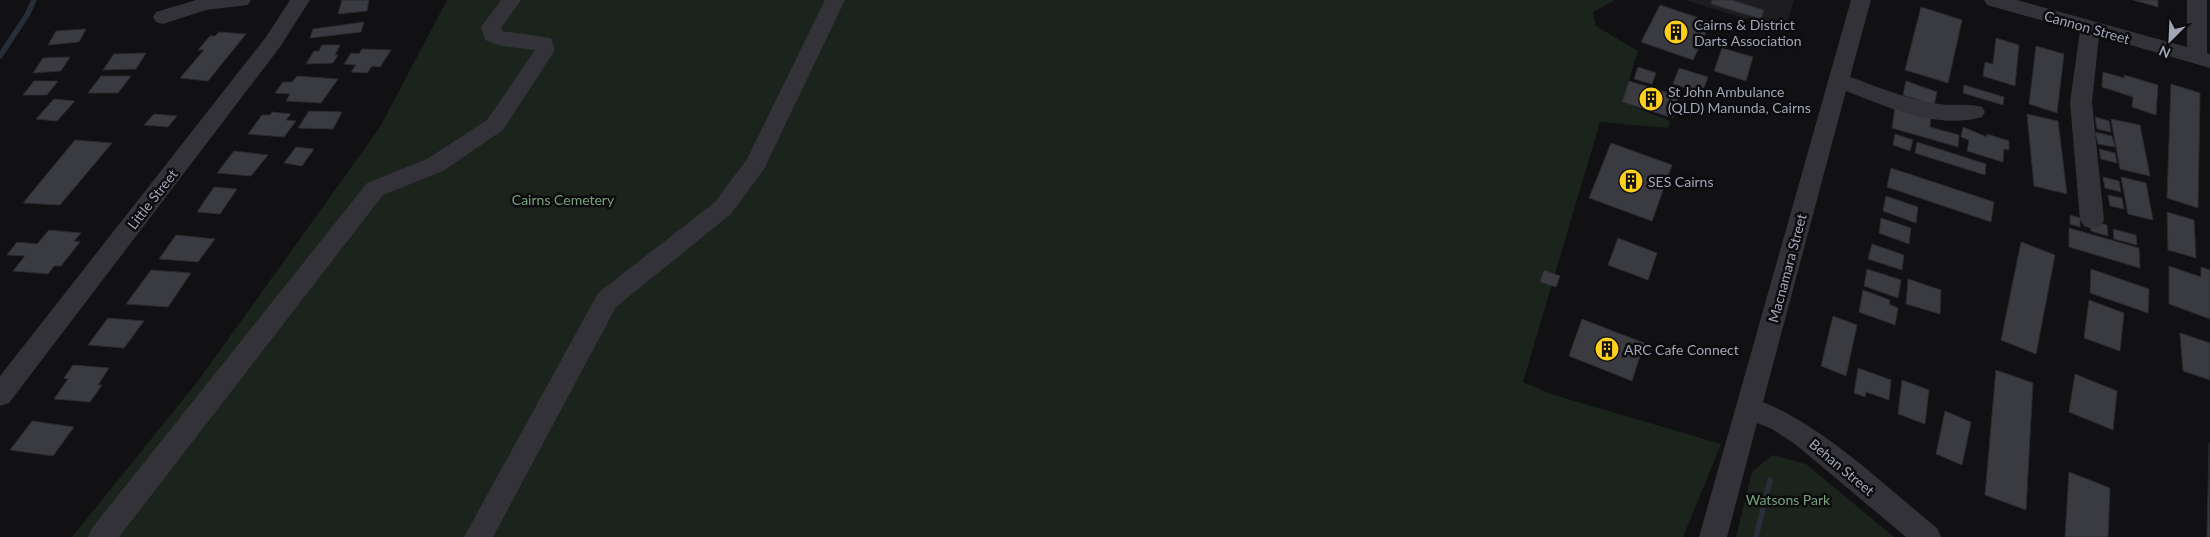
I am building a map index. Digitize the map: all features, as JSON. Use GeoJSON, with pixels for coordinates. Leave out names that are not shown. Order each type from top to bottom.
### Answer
{"type":"FeatureCollection","features":[{"type":"Feature","properties":{"kind":"street"},"geometry":{"type":"LineString","coordinates":[[163,17],[206,4],[241,0]]}},
{"type":"Feature","properties":{"kind":"street","name":"Little Street"},"geometry":{"type":"LineString","coordinates":[[0,395],[273,42],[300,0]]}},
{"type":"Feature","properties":{"kind":"street"},"geometry":{"type":"LineString","coordinates":[[102,537],[375,189],[435,165],[495,125],[546,50],[544,44],[501,39],[492,34],[491,27],[511,0]]}},
{"type":"Feature","properties":{"kind":"street"},"geometry":{"type":"LineString","coordinates":[[478,537],[607,300],[723,208],[756,163],[835,0]]}},
{"type":"Feature","properties":{"kind":"street","name":"Macnamara Street"},"geometry":{"type":"LineString","coordinates":[[1713,537],[1861,0]]}},
{"type":"Feature","properties":{"kind":"street","name":"Cannon Street"},"geometry":{"type":"LineString","coordinates":[[1994,0],[2204,59]]}},
{"type":"Feature","properties":{"kind":"street"},"geometry":{"type":"LineString","coordinates":[[2197,0],[2204,59]]}},
{"type":"Feature","properties":{"kind":"street"},"geometry":{"type":"LineString","coordinates":[[2090,28],[2081,102],[2092,220]]}},
{"type":"Feature","properties":{"kind":"street"},"geometry":{"type":"LineString","coordinates":[[1838,80],[1924,110],[1954,114],[1974,112]]}},
{"type":"Feature","properties":{"kind":"street","name":"Behan Street"},"geometry":{"type":"LineString","coordinates":[[1749,408],[1782,421],[1804,436],[1927,537]]}},
{"type":"Feature","properties":{"kind":"shaded area"},"geometry":{"type":"Polygon","coordinates":[[[1685,0],[1794,0],[1784,31],[1685,0]]]}},
{"type":"Feature","properties":{"kind":"green space","name":"Cairns Cemetery"},"geometry":{"type":"Polygon","coordinates":[[[447,0],[1615,0],[1593,12],[1596,26],[1638,51],[1622,102],[1670,121],[1668,128],[1600,122],[1523,382],[1554,395],[1721,444],[1683,537],[72,537],[198,381],[380,127],[447,0]]]}},
{"type":"Feature","properties":{"kind":"green space","name":"Watsons Park"},"geometry":{"type":"Polygon","coordinates":[[[1772,455],[1806,464],[1894,537],[1736,537],[1752,472],[1772,455]]]}},
{"type":"Feature","properties":{"kind":"building"},"geometry":{"type":"Polygon","coordinates":[[[342,0],[369,0],[367,11],[338,14],[342,0]]]}},
{"type":"Feature","properties":{"kind":"building"},"geometry":{"type":"Polygon","coordinates":[[[1712,0],[1732,0],[1764,10],[1761,19],[1711,4],[1712,0]]]}},
{"type":"Feature","properties":{"kind":"building"},"geometry":{"type":"Polygon","coordinates":[[[2133,0],[2158,0],[2158,7],[2133,0]]]}},
{"type":"Feature","properties":{"kind":"building","name":"Cairns & District Darts Association"},"geometry":{"type":"Polygon","coordinates":[[[1660,5],[1711,22],[1693,60],[1641,42],[1660,5]]]}},
{"type":"Feature","properties":{"kind":"building"},"geometry":{"type":"Polygon","coordinates":[[[1921,7],[1962,20],[1948,83],[1905,70],[1921,7]]]}},
{"type":"Feature","properties":{"kind":"building"},"geometry":{"type":"Polygon","coordinates":[[[364,22],[361,32],[310,38],[313,29],[364,22]]]}},
{"type":"Feature","properties":{"kind":"building"},"geometry":{"type":"Polygon","coordinates":[[[86,29],[79,42],[48,45],[56,31],[86,29]]]}},
{"type":"Feature","properties":{"kind":"building"},"geometry":{"type":"Polygon","coordinates":[[[219,32],[246,34],[208,81],[180,78],[204,50],[198,50],[210,36],[215,36],[219,32]]]}},
{"type":"Feature","properties":{"kind":"building"},"geometry":{"type":"Polygon","coordinates":[[[1996,38],[2019,45],[2015,86],[1983,76],[1985,62],[1993,64],[1996,38]]]}},
{"type":"Feature","properties":{"kind":"building"},"geometry":{"type":"Polygon","coordinates":[[[322,45],[340,45],[335,55],[338,55],[333,63],[306,64],[314,51],[319,51],[322,45]]]}},
{"type":"Feature","properties":{"kind":"building"},"geometry":{"type":"Polygon","coordinates":[[[2036,46],[2064,54],[2057,113],[2029,104],[2036,46]]]}},
{"type":"Feature","properties":{"kind":"building"},"geometry":{"type":"Polygon","coordinates":[[[1722,48],[1753,57],[1746,81],[1714,71],[1722,48]]]}},
{"type":"Feature","properties":{"kind":"building"},"geometry":{"type":"Polygon","coordinates":[[[362,49],[391,50],[380,67],[372,66],[367,73],[351,72],[356,65],[344,64],[351,53],[359,54],[362,49]]]}},
{"type":"Feature","properties":{"kind":"building"},"geometry":{"type":"Polygon","coordinates":[[[146,53],[136,69],[103,70],[114,54],[146,53]]]}},
{"type":"Feature","properties":{"kind":"building"},"geometry":{"type":"Polygon","coordinates":[[[70,57],[61,71],[33,73],[43,58],[70,57]]]}},
{"type":"Feature","properties":{"kind":"building"},"geometry":{"type":"Polygon","coordinates":[[[1638,67],[1656,73],[1652,84],[1634,79],[1638,67]]]}},
{"type":"Feature","properties":{"kind":"building"},"geometry":{"type":"Polygon","coordinates":[[[1679,68],[1708,77],[1702,93],[1673,84],[1679,68]]]}},
{"type":"Feature","properties":{"kind":"building"},"geometry":{"type":"Polygon","coordinates":[[[2103,72],[2124,78],[2124,75],[2158,85],[2156,115],[2132,107],[2133,97],[2102,87],[2103,72]]]}},
{"type":"Feature","properties":{"kind":"building"},"geometry":{"type":"Polygon","coordinates":[[[101,76],[131,76],[118,93],[88,93],[101,76]]]}},
{"type":"Feature","properties":{"kind":"building"},"geometry":{"type":"Polygon","coordinates":[[[297,76],[338,79],[321,103],[286,101],[290,94],[275,93],[283,82],[292,82],[297,76]]]}},
{"type":"Feature","properties":{"kind":"building"},"geometry":{"type":"Polygon","coordinates":[[[34,81],[58,81],[47,95],[23,95],[34,81]]]}},
{"type":"Feature","properties":{"kind":"building","name":"St John Ambulance (QLD) Manunda, Cairns"},"geometry":{"type":"Polygon","coordinates":[[[1629,81],[1679,96],[1673,118],[1622,102],[1629,81]]]}},
{"type":"Feature","properties":{"kind":"building"},"geometry":{"type":"Polygon","coordinates":[[[1906,81],[1937,92],[1934,105],[1903,95],[1906,81]]]}},
{"type":"Feature","properties":{"kind":"building"},"geometry":{"type":"Polygon","coordinates":[[[2171,84],[2200,93],[2198,208],[2167,198],[2171,84]]]}},
{"type":"Feature","properties":{"kind":"building"},"geometry":{"type":"Polygon","coordinates":[[[1964,85],[2004,97],[2003,105],[1963,93],[1964,85]]]}},
{"type":"Feature","properties":{"kind":"building"},"geometry":{"type":"Polygon","coordinates":[[[54,99],[75,101],[57,121],[36,119],[54,99]]]}},
{"type":"Feature","properties":{"kind":"building"},"geometry":{"type":"Polygon","coordinates":[[[1895,107],[1931,117],[1930,127],[1959,135],[1958,147],[1892,128],[1895,107]]]}},
{"type":"Feature","properties":{"kind":"building"},"geometry":{"type":"Polygon","coordinates":[[[309,111],[342,112],[333,129],[298,128],[309,111]]]}},
{"type":"Feature","properties":{"kind":"building"},"geometry":{"type":"Polygon","coordinates":[[[272,112],[291,114],[286,120],[296,121],[284,137],[248,134],[262,115],[270,115],[272,112]]]}},
{"type":"Feature","properties":{"kind":"building"},"geometry":{"type":"Polygon","coordinates":[[[154,114],[177,116],[168,127],[144,125],[154,114]]]}},
{"type":"Feature","properties":{"kind":"building"},"geometry":{"type":"Polygon","coordinates":[[[2027,114],[2058,121],[2067,194],[2034,186],[2027,114]]]}},
{"type":"Feature","properties":{"kind":"building"},"geometry":{"type":"Polygon","coordinates":[[[2095,117],[2109,121],[2111,132],[2097,129],[2095,117]]]}},
{"type":"Feature","properties":{"kind":"building"},"geometry":{"type":"Polygon","coordinates":[[[2111,119],[2140,125],[2150,176],[2120,169],[2111,119]]]}},
{"type":"Feature","properties":{"kind":"building"},"geometry":{"type":"Polygon","coordinates":[[[1963,127],[1987,137],[1987,134],[2009,141],[2009,150],[2004,149],[2003,162],[1967,151],[1969,140],[1961,137],[1963,127]]]}},
{"type":"Feature","properties":{"kind":"building"},"geometry":{"type":"Polygon","coordinates":[[[2095,132],[2112,136],[2115,147],[2098,144],[2095,132]]]}},
{"type":"Feature","properties":{"kind":"building"},"geometry":{"type":"Polygon","coordinates":[[[1895,134],[1913,140],[1910,151],[1893,145],[1895,134]]]}},
{"type":"Feature","properties":{"kind":"building"},"geometry":{"type":"Polygon","coordinates":[[[75,140],[112,143],[60,205],[23,203],[75,140]]]}},
{"type":"Feature","properties":{"kind":"building"},"geometry":{"type":"Polygon","coordinates":[[[1917,142],[1986,164],[1985,175],[1915,153],[1917,142]]]}},
{"type":"Feature","properties":{"kind":"building","name":"SES Cairns"},"geometry":{"type":"Polygon","coordinates":[[[1611,143],[1672,165],[1652,221],[1589,198],[1611,143]]]}},
{"type":"Feature","properties":{"kind":"building"},"geometry":{"type":"Polygon","coordinates":[[[296,147],[314,149],[302,166],[284,163],[296,147]]]}},
{"type":"Feature","properties":{"kind":"building"},"geometry":{"type":"Polygon","coordinates":[[[2099,149],[2115,153],[2117,163],[2101,159],[2099,149]]]}},
{"type":"Feature","properties":{"kind":"building"},"geometry":{"type":"Polygon","coordinates":[[[234,151],[268,155],[251,176],[217,173],[234,151]]]}},
{"type":"Feature","properties":{"kind":"building"},"geometry":{"type":"Polygon","coordinates":[[[1891,168],[1994,202],[1991,222],[1887,187],[1891,168]]]}},
{"type":"Feature","properties":{"kind":"building"},"geometry":{"type":"Polygon","coordinates":[[[2103,177],[2119,181],[2121,192],[2105,188],[2103,177]]]}},
{"type":"Feature","properties":{"kind":"building"},"geometry":{"type":"Polygon","coordinates":[[[2121,177],[2146,183],[2153,220],[2128,214],[2121,177]]]}},
{"type":"Feature","properties":{"kind":"building"},"geometry":{"type":"Polygon","coordinates":[[[214,187],[237,189],[220,214],[197,212],[214,187]]]}},
{"type":"Feature","properties":{"kind":"building"},"geometry":{"type":"Polygon","coordinates":[[[2108,195],[2122,198],[2124,209],[2110,206],[2108,195]]]}},
{"type":"Feature","properties":{"kind":"building"},"geometry":{"type":"Polygon","coordinates":[[[1886,196],[1918,207],[1916,223],[1883,211],[1886,196]]]}},
{"type":"Feature","properties":{"kind":"building"},"geometry":{"type":"Polygon","coordinates":[[[2167,212],[2194,220],[2196,258],[2168,250],[2167,212]]]}},
{"type":"Feature","properties":{"kind":"building"},"geometry":{"type":"Polygon","coordinates":[[[2070,215],[2080,218],[2080,227],[2070,224],[2070,215]]]}},
{"type":"Feature","properties":{"kind":"building"},"geometry":{"type":"Polygon","coordinates":[[[1881,218],[1911,228],[1909,244],[1879,233],[1881,218]]]}},
{"type":"Feature","properties":{"kind":"building"},"geometry":{"type":"Polygon","coordinates":[[[2090,220],[2107,225],[2108,236],[2091,231],[2090,220]]]}},
{"type":"Feature","properties":{"kind":"building"},"geometry":{"type":"Polygon","coordinates":[[[2069,228],[2139,248],[2140,268],[2069,247],[2069,228]]]}},
{"type":"Feature","properties":{"kind":"building"},"geometry":{"type":"Polygon","coordinates":[[[2113,229],[2136,235],[2137,245],[2114,239],[2113,229]]]}},
{"type":"Feature","properties":{"kind":"building"},"geometry":{"type":"Polygon","coordinates":[[[49,230],[81,233],[74,241],[80,242],[61,266],[54,266],[48,274],[13,271],[25,256],[7,255],[17,242],[37,244],[49,230]]]}},
{"type":"Feature","properties":{"kind":"building"},"geometry":{"type":"Polygon","coordinates":[[[176,235],[215,239],[198,262],[159,259],[176,235]]]}},
{"type":"Feature","properties":{"kind":"building"},"geometry":{"type":"Polygon","coordinates":[[[1618,238],[1657,253],[1648,280],[1608,265],[1618,238]]]}},
{"type":"Feature","properties":{"kind":"building"},"geometry":{"type":"Polygon","coordinates":[[[2021,242],[2055,255],[2036,354],[2001,340],[2021,242]]]}},
{"type":"Feature","properties":{"kind":"building"},"geometry":{"type":"Polygon","coordinates":[[[1872,244],[1904,255],[1902,270],[1868,259],[1872,244]]]}},
{"type":"Feature","properties":{"kind":"building"},"geometry":{"type":"Polygon","coordinates":[[[2169,266],[2201,277],[2201,267],[2210,270],[2210,319],[2169,304],[2169,266]]]}},
{"type":"Feature","properties":{"kind":"building"},"geometry":{"type":"Polygon","coordinates":[[[1867,269],[1901,280],[1898,298],[1864,286],[1867,269]]]}},
{"type":"Feature","properties":{"kind":"building"},"geometry":{"type":"Polygon","coordinates":[[[2091,269],[2149,289],[2148,313],[2090,293],[2091,269]]]}},
{"type":"Feature","properties":{"kind":"building"},"geometry":{"type":"Polygon","coordinates":[[[151,270],[191,273],[168,307],[126,304],[151,270]]]}},
{"type":"Feature","properties":{"kind":"building"},"geometry":{"type":"Polygon","coordinates":[[[1544,270],[1560,276],[1556,287],[1540,282],[1544,270]]]}},
{"type":"Feature","properties":{"kind":"building"},"geometry":{"type":"Polygon","coordinates":[[[1908,279],[1941,290],[1940,314],[1906,304],[1908,279]]]}},
{"type":"Feature","properties":{"kind":"building"},"geometry":{"type":"Polygon","coordinates":[[[1863,290],[1890,300],[1889,304],[1898,308],[1895,325],[1859,312],[1863,290]]]}},
{"type":"Feature","properties":{"kind":"building"},"geometry":{"type":"Polygon","coordinates":[[[2089,300],[2124,313],[2120,351],[2084,338],[2089,300]]]}},
{"type":"Feature","properties":{"kind":"building"},"geometry":{"type":"Polygon","coordinates":[[[1833,316],[1857,325],[1846,376],[1821,366],[1833,316]]]}},
{"type":"Feature","properties":{"kind":"building"},"geometry":{"type":"Polygon","coordinates":[[[108,318],[144,321],[124,348],[88,345],[108,318]]]}},
{"type":"Feature","properties":{"kind":"building","name":"ARC Cafe Connect"},"geometry":{"type":"Polygon","coordinates":[[[1582,319],[1644,343],[1632,381],[1569,356],[1582,319]]]}},
{"type":"Feature","properties":{"kind":"building"},"geometry":{"type":"Polygon","coordinates":[[[2180,333],[2210,343],[2210,380],[2183,371],[2180,333]]]}},
{"type":"Feature","properties":{"kind":"building"},"geometry":{"type":"Polygon","coordinates":[[[73,365],[109,368],[98,385],[102,385],[90,402],[54,399],[68,379],[64,378],[73,365]]]}},
{"type":"Feature","properties":{"kind":"building"},"geometry":{"type":"Polygon","coordinates":[[[1858,368],[1891,380],[1889,400],[1866,392],[1865,397],[1854,393],[1858,368]]]}},
{"type":"Feature","properties":{"kind":"building"},"geometry":{"type":"Polygon","coordinates":[[[1996,370],[2033,383],[2026,510],[1985,495],[1996,370]]]}},
{"type":"Feature","properties":{"kind":"building"},"geometry":{"type":"Polygon","coordinates":[[[2075,374],[2117,391],[2113,430],[2069,412],[2075,374]]]}},
{"type":"Feature","properties":{"kind":"building"},"geometry":{"type":"Polygon","coordinates":[[[1902,380],[1929,390],[1925,424],[1898,414],[1902,380]]]}},
{"type":"Feature","properties":{"kind":"building"},"geometry":{"type":"Polygon","coordinates":[[[1945,411],[1971,422],[1962,465],[1936,454],[1945,411]]]}},
{"type":"Feature","properties":{"kind":"building"},"geometry":{"type":"Polygon","coordinates":[[[32,421],[74,427],[53,456],[10,450],[32,421]]]}},
{"type":"Feature","properties":{"kind":"building"},"geometry":{"type":"Polygon","coordinates":[[[2209,443],[2210,537],[2207,537],[2209,443]]]}},
{"type":"Feature","properties":{"kind":"building"},"geometry":{"type":"Polygon","coordinates":[[[2069,472],[2110,488],[2108,537],[2065,537],[2069,472]]]}},
{"type":"Feature","properties":{"kind":"waterway"},"geometry":{"type":"LineString","coordinates":[[0,56],[27,15],[34,0]]}},
{"type":"Feature","properties":{"kind":"waterway"},"geometry":{"type":"LineString","coordinates":[[1756,537],[1770,480]]}},
{"type":"Feature","properties":{"kind":"place","name":"Cairns & District Darts Association"},"geometry":{"type":"Point","coordinates":[1676,32]}},
{"type":"Feature","properties":{"kind":"place","name":"St John Ambulance (QLD) Manunda, Cairns"},"geometry":{"type":"Point","coordinates":[1651,99]}},
{"type":"Feature","properties":{"kind":"place","name":"SES Cairns"},"geometry":{"type":"Point","coordinates":[1631,181]}},
{"type":"Feature","properties":{"kind":"place","name":"ARC Cafe Connect"},"geometry":{"type":"Point","coordinates":[1607,349]}}]}
